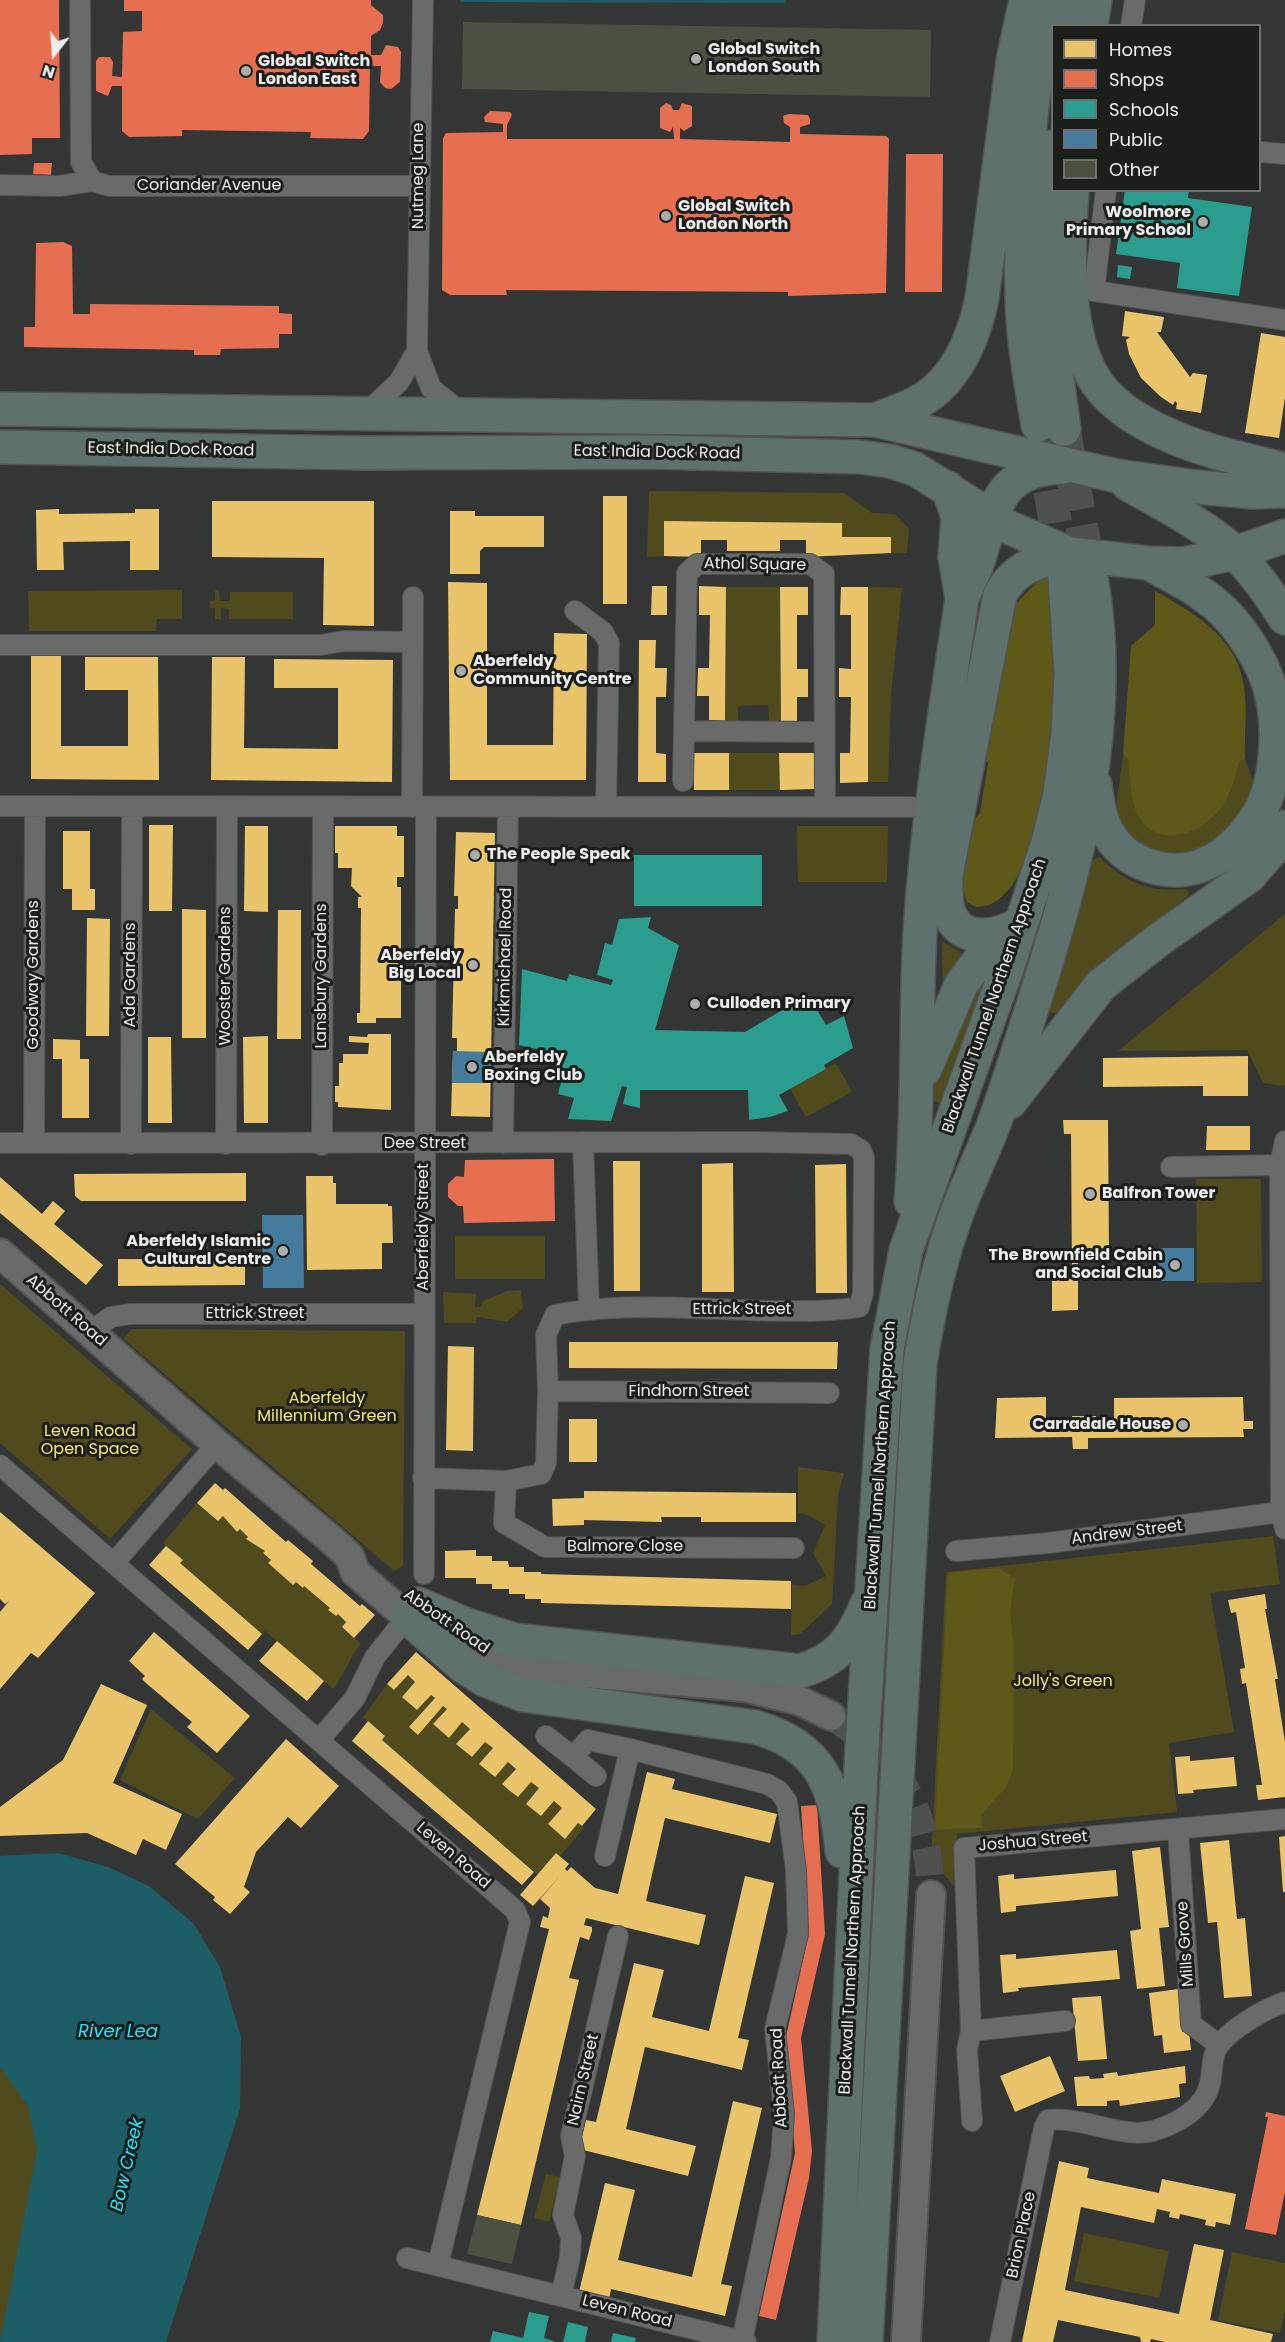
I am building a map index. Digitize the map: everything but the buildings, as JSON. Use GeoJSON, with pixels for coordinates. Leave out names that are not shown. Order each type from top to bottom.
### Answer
{"type":"FeatureCollection","features":[{"type":"Feature","properties":{"kind":"highway"},"geometry":{"type":"LineString","coordinates":[[875,420],[921,401],[934,392],[957,366],[975,328],[986,265],[1013,60],[1026,0]]}},
{"type":"Feature","properties":{"kind":"highway"},"geometry":{"type":"LineString","coordinates":[[1044,0],[1024,200],[1021,256],[1026,354],[1051,427],[1046,301],[1047,202],[1051,158]]}},
{"type":"Feature","properties":{"kind":"highway"},"geometry":{"type":"LineString","coordinates":[[1066,24],[1069,0]]}},
{"type":"Feature","properties":{"kind":"highway"},"geometry":{"type":"LineString","coordinates":[[1091,24],[1095,0]]}},
{"type":"Feature","properties":{"kind":"highway"},"geometry":{"type":"LineString","coordinates":[[1072,192],[1069,241],[1073,301],[1081,350],[1098,385],[1116,403],[1158,430],[1203,448],[1285,470]]}},
{"type":"Feature","properties":{"kind":"highway"},"geometry":{"type":"LineString","coordinates":[[0,409],[875,420],[1117,476],[1209,488],[1285,491]]}},
{"type":"Feature","properties":{"kind":"highway","name":"East India Dock Road"},"geometry":{"type":"LineString","coordinates":[[0,447],[364,453],[652,452],[860,457],[890,461],[915,468],[990,516],[1035,540],[1076,572],[1149,563],[1183,564],[1235,554],[1285,536]]}},
{"type":"Feature","properties":{"kind":"highway"},"geometry":{"type":"LineString","coordinates":[[906,1251],[917,1134],[920,935],[925,865],[962,598],[978,562],[990,516],[1013,480],[1030,471],[1076,466]]}},
{"type":"Feature","properties":{"kind":"highway"},"geometry":{"type":"LineString","coordinates":[[1117,476],[1200,526],[1235,554],[1270,595],[1285,618]]}},
{"type":"Feature","properties":{"kind":"highway"},"geometry":{"type":"LineString","coordinates":[[948,488],[958,517],[955,557],[962,598]]}},
{"type":"Feature","properties":{"kind":"highway"},"geometry":{"type":"LineString","coordinates":[[1092,768],[1106,830],[1123,852],[1139,862],[1161,870],[1185,870],[1206,864],[1223,855],[1256,820],[1267,795],[1274,763],[1274,719],[1270,688],[1258,661],[1244,637],[1223,611],[1183,582],[1149,563]]}},
{"type":"Feature","properties":{"kind":"highway"},"geometry":{"type":"LineString","coordinates":[[1010,929],[975,935],[961,928],[950,916],[945,900],[946,875],[995,610],[1007,580],[1027,565],[1076,572]]}},
{"type":"Feature","properties":{"kind":"highway","name":"Blackwall Tunnel Northern Approach"},"geometry":{"type":"LineString","coordinates":[[866,2342],[920,1363],[942,1256],[958,1208],[993,1125],[1054,933],[1083,823],[1092,768],[1100,651],[1076,572]]}},
{"type":"Feature","properties":{"kind":"highway","name":"Blackwall Tunnel Northern Approach"},"geometry":{"type":"LineString","coordinates":[[834,2342],[852,1960],[886,1349],[906,1251],[1010,929],[1048,842],[1064,767],[1076,572]]}},
{"type":"Feature","properties":{"kind":"highway"},"geometry":{"type":"LineString","coordinates":[[993,1125],[1101,985],[1157,941],[1249,876],[1278,843],[1285,827]]}},
{"type":"Feature","properties":{"kind":"highway"},"geometry":{"type":"LineString","coordinates":[[919,1084],[962,985],[1010,929]]}},
{"type":"Feature","properties":{"kind":"highway"},"geometry":{"type":"LineString","coordinates":[[416,1598],[467,1625],[524,1642],[800,1671],[828,1661],[838,1652],[856,1626],[872,1589]]}},
{"type":"Feature","properties":{"kind":"highway"},"geometry":{"type":"LineString","coordinates":[[416,1598],[463,1666],[486,1680],[523,1695],[755,1727],[789,1739],[812,1757],[827,1779],[837,1809],[852,1960]]}},
{"type":"Feature","properties":{"kind":"main road","name":"Abbott Road"},"geometry":{"type":"LineString","coordinates":[[0,1253],[217,1444],[350,1557],[355,1572],[416,1598],[482,1650],[528,1668],[744,1688],[800,1701],[831,1716]]}},
{"type":"Feature","properties":{"kind":"main road"},"geometry":{"type":"LineString","coordinates":[[906,2342],[931,1895]]}},
{"type":"Feature","properties":{"kind":"street"},"geometry":{"type":"LineString","coordinates":[[80,0],[81,162],[92,181]]}},
{"type":"Feature","properties":{"kind":"street","name":"Nutmeg Lane"},"geometry":{"type":"LineString","coordinates":[[423,0],[417,351],[431,388],[465,416]]}},
{"type":"Feature","properties":{"kind":"street"},"geometry":{"type":"LineString","coordinates":[[1131,24],[1134,0]]}},
{"type":"Feature","properties":{"kind":"street"},"geometry":{"type":"LineString","coordinates":[[1261,152],[1285,154]]}},
{"type":"Feature","properties":{"kind":"street","name":"Coriander Avenue"},"geometry":{"type":"LineString","coordinates":[[0,185],[59,186],[92,181],[109,186],[419,186]]}},
{"type":"Feature","properties":{"kind":"street"},"geometry":{"type":"LineString","coordinates":[[1106,192],[1094,291],[1285,320]]}},
{"type":"Feature","properties":{"kind":"street","name":"Nutmeg Lane"},"geometry":{"type":"LineString","coordinates":[[364,415],[399,382],[417,351]]}},
{"type":"Feature","properties":{"kind":"street","name":"Athol Square"},"geometry":{"type":"LineString","coordinates":[[683,781],[687,573],[697,564],[810,564],[824,574],[824,732],[829,806]]}},
{"type":"Feature","properties":{"kind":"street","name":"Aberfeldy Street"},"geometry":{"type":"LineString","coordinates":[[413,597],[412,642],[419,807],[425,1144],[423,1478],[416,1598]]}},
{"type":"Feature","properties":{"kind":"street"},"geometry":{"type":"LineString","coordinates":[[575,611],[603,632],[609,643],[606,807]]}},
{"type":"Feature","properties":{"kind":"street"},"geometry":{"type":"LineString","coordinates":[[0,645],[321,645],[344,641],[412,642]]}},
{"type":"Feature","properties":{"kind":"street"},"geometry":{"type":"LineString","coordinates":[[684,731],[824,732]]}},
{"type":"Feature","properties":{"kind":"street"},"geometry":{"type":"LineString","coordinates":[[0,806],[911,807]]}},
{"type":"Feature","properties":{"kind":"street","name":"Goodway Gardens"},"geometry":{"type":"LineString","coordinates":[[34,1143],[35,806]]}},
{"type":"Feature","properties":{"kind":"street","name":"Ada Gardens"},"geometry":{"type":"LineString","coordinates":[[131,1144],[132,807]]}},
{"type":"Feature","properties":{"kind":"street","name":"Wooster Gardens"},"geometry":{"type":"LineString","coordinates":[[226,1144],[227,807]]}},
{"type":"Feature","properties":{"kind":"street","name":"Lansbury Gardens"},"geometry":{"type":"LineString","coordinates":[[322,1145],[323,807]]}},
{"type":"Feature","properties":{"kind":"street","name":"Kirkmichael Road"},"geometry":{"type":"LineString","coordinates":[[502,1143],[508,807]]}},
{"type":"Feature","properties":{"kind":"street"},"geometry":{"type":"LineString","coordinates":[[1283,1520],[1281,1166],[1285,1141]]}},
{"type":"Feature","properties":{"kind":"street"},"geometry":{"type":"LineString","coordinates":[[583,1142],[588,1308]]}},
{"type":"Feature","properties":{"kind":"street","name":"Dee Street"},"geometry":{"type":"LineString","coordinates":[[0,1143],[851,1144],[861,1150],[864,1158],[863,1293],[859,1307]]}},
{"type":"Feature","properties":{"kind":"street"},"geometry":{"type":"LineString","coordinates":[[1172,1167],[1281,1166]]}},
{"type":"Feature","properties":{"kind":"street","name":"Ettrick Street"},"geometry":{"type":"LineString","coordinates":[[548,1391],[546,1335],[555,1315],[588,1308],[776,1311],[842,1310],[859,1307]]}},
{"type":"Feature","properties":{"kind":"street","name":"Ettrick Street"},"geometry":{"type":"LineString","coordinates":[[90,1332],[111,1317],[130,1314],[424,1314]]}},
{"type":"Feature","properties":{"kind":"street"},"geometry":{"type":"LineString","coordinates":[[423,1478],[506,1481],[541,1474],[546,1463],[548,1391]]}},
{"type":"Feature","properties":{"kind":"street","name":"Findhorn Street"},"geometry":{"type":"LineString","coordinates":[[548,1391],[829,1393]]}},
{"type":"Feature","properties":{"kind":"street"},"geometry":{"type":"LineString","coordinates":[[114,1563],[217,1444]]}},
{"type":"Feature","properties":{"kind":"street","name":"Leven Road"},"geometry":{"type":"LineString","coordinates":[[0,1465],[515,1910],[519,1922],[438,2265]]}},
{"type":"Feature","properties":{"kind":"street","name":"Balmore Close"},"geometry":{"type":"LineString","coordinates":[[506,1481],[504,1523],[545,1547],[794,1548]]}},
{"type":"Feature","properties":{"kind":"street","name":"Andrew Street"},"geometry":{"type":"LineString","coordinates":[[956,1551],[1283,1520]]}},
{"type":"Feature","properties":{"kind":"street"},"geometry":{"type":"LineString","coordinates":[[319,1740],[354,1698],[375,1657],[416,1598]]}},
{"type":"Feature","properties":{"kind":"street"},"geometry":{"type":"LineString","coordinates":[[546,1736],[596,1776]]}},
{"type":"Feature","properties":{"kind":"street","name":"Abbott Road"},"geometry":{"type":"LineString","coordinates":[[573,1757],[588,1740],[767,1784],[779,1791],[787,1802],[796,1870],[798,1934],[775,2029],[784,2114],[781,2158],[744,2342]]}},
{"type":"Feature","properties":{"kind":"street"},"geometry":{"type":"LineString","coordinates":[[605,1856],[630,1749]]}},
{"type":"Feature","properties":{"kind":"street","name":"Joshua Street"},"geometry":{"type":"LineString","coordinates":[[972,2121],[967,2050],[971,2031],[964,1848],[1285,1819]]}},
{"type":"Feature","properties":{"kind":"street","name":"Mills Grove"},"geometry":{"type":"LineString","coordinates":[[1178,1830],[1191,2024],[1219,2045]]}},
{"type":"Feature","properties":{"kind":"street","name":"Nairn Street"},"geometry":{"type":"LineString","coordinates":[[561,2296],[570,2257],[571,2238],[563,2215],[575,2156],[571,2136],[618,1936]]}},
{"type":"Feature","properties":{"kind":"street"},"geometry":{"type":"LineString","coordinates":[[1219,2045],[1263,2010],[1285,2002]]}},
{"type":"Feature","properties":{"kind":"street"},"geometry":{"type":"LineString","coordinates":[[971,2031],[1065,2021]]}},
{"type":"Feature","properties":{"kind":"street","name":"Brion Place"},"geometry":{"type":"LineString","coordinates":[[1000,2342],[1044,2128],[1048,2121],[1061,2119],[1128,2131],[1150,2132],[1170,2124],[1191,2112],[1204,2098],[1210,2084],[1213,2057],[1219,2045]]}},
{"type":"Feature","properties":{"kind":"street","name":"Leven Road"},"geometry":{"type":"LineString","coordinates":[[407,2258],[744,2342]]}},
{"type":"Feature","properties":{"kind":"green space"},"geometry":{"type":"Polygon","coordinates":[[[649,491],[844,493],[872,513],[895,514],[909,529],[907,553],[891,553],[891,537],[842,537],[842,523],[665,521],[664,556],[647,557],[649,491]]]}},
{"type":"Feature","properties":{"kind":"green space"},"geometry":{"type":"Polygon","coordinates":[[[726,587],[780,587],[781,721],[769,721],[768,705],[738,706],[738,721],[725,721],[726,587]]]}},
{"type":"Feature","properties":{"kind":"green space"},"geometry":{"type":"Polygon","coordinates":[[[868,587],[902,588],[891,696],[888,782],[868,782],[868,587]]]}},
{"type":"Feature","properties":{"kind":"green space"},"geometry":{"type":"Polygon","coordinates":[[[182,590],[182,619],[157,619],[156,631],[29,631],[28,591],[182,590]]]}},
{"type":"Feature","properties":{"kind":"green space"},"geometry":{"type":"Polygon","coordinates":[[[219,590],[220,601],[230,601],[230,592],[293,592],[293,619],[229,619],[229,609],[221,608],[221,619],[215,619],[215,608],[210,608],[210,601],[215,600],[215,591],[219,590]]]}},
{"type":"Feature","properties":{"kind":"green space"},"geometry":{"type":"Polygon","coordinates":[[[729,753],[779,753],[780,790],[729,790],[729,753]]]}},
{"type":"Feature","properties":{"kind":"green space"},"geometry":{"type":"Polygon","coordinates":[[[1123,754],[1128,759],[1139,818],[1230,794],[1239,762],[1245,759],[1254,783],[1252,796],[1225,837],[1182,859],[1147,854],[1118,821],[1116,808],[1123,754]]]}},
{"type":"Feature","properties":{"kind":"green space"},"geometry":{"type":"Polygon","coordinates":[[[797,826],[888,826],[887,882],[798,882],[797,826]]]}},
{"type":"Feature","properties":{"kind":"green space"},"geometry":{"type":"Polygon","coordinates":[[[1100,857],[1118,873],[1138,884],[1161,889],[1185,889],[1190,894],[1103,966],[1057,1014],[1048,1011],[1090,860],[1100,857]]]}},
{"type":"Feature","properties":{"kind":"green space"},"geometry":{"type":"Polygon","coordinates":[[[1285,914],[1285,1086],[1263,1083],[1247,1050],[1118,1051],[1285,914]]]}},
{"type":"Feature","properties":{"kind":"green space"},"geometry":{"type":"Polygon","coordinates":[[[942,941],[971,959],[943,1008],[942,941]]]}},
{"type":"Feature","properties":{"kind":"green space"},"geometry":{"type":"Polygon","coordinates":[[[995,960],[946,1105],[930,1099],[933,1080],[946,1044],[995,960]]]}},
{"type":"Feature","properties":{"kind":"green space"},"geometry":{"type":"Polygon","coordinates":[[[836,1063],[852,1092],[806,1117],[790,1089],[836,1063]]]}},
{"type":"Feature","properties":{"kind":"green space"},"geometry":{"type":"Polygon","coordinates":[[[1196,1179],[1261,1179],[1262,1282],[1197,1283],[1196,1179]]]}},
{"type":"Feature","properties":{"kind":"green space"},"geometry":{"type":"Polygon","coordinates":[[[455,1236],[545,1236],[545,1279],[455,1279],[455,1236]]]}},
{"type":"Feature","properties":{"kind":"green space","name":"Leven Road Open Space"},"geometry":{"type":"Polygon","coordinates":[[[0,1284],[192,1449],[110,1539],[0,1443],[0,1284]]]}},
{"type":"Feature","properties":{"kind":"green space"},"geometry":{"type":"Polygon","coordinates":[[[521,1290],[523,1308],[507,1322],[477,1317],[476,1323],[444,1323],[443,1292],[476,1294],[475,1307],[481,1307],[483,1301],[507,1291],[521,1290]]]}},
{"type":"Feature","properties":{"kind":"green space","name":"Aberfeldy Millennium Green"},"geometry":{"type":"Polygon","coordinates":[[[132,1329],[405,1331],[403,1566],[394,1571],[134,1348],[124,1338],[132,1329]]]}},
{"type":"Feature","properties":{"kind":"green space"},"geometry":{"type":"Polygon","coordinates":[[[798,1467],[844,1473],[838,1495],[832,1604],[800,1634],[791,1635],[792,1585],[805,1586],[826,1576],[813,1553],[825,1525],[806,1514],[798,1513],[798,1467]]]}},
{"type":"Feature","properties":{"kind":"green space"},"geometry":{"type":"Polygon","coordinates":[[[197,1503],[218,1521],[223,1516],[237,1532],[240,1529],[248,1537],[247,1539],[265,1551],[263,1553],[271,1560],[268,1564],[293,1584],[296,1582],[302,1588],[304,1586],[330,1608],[329,1610],[335,1616],[338,1614],[346,1622],[342,1627],[361,1644],[333,1689],[265,1631],[262,1634],[180,1563],[182,1560],[163,1543],[197,1503]]]}},
{"type":"Feature","properties":{"kind":"green space","name":"Jolly's Green"},"geometry":{"type":"Polygon","coordinates":[[[1273,1536],[1280,1584],[1210,1593],[1234,1732],[1169,1743],[1177,1812],[957,1834],[955,1887],[931,1860],[946,1572],[1273,1536]]]}},
{"type":"Feature","properties":{"kind":"green space"},"geometry":{"type":"Polygon","coordinates":[[[408,1675],[415,1682],[402,1697],[417,1710],[431,1695],[435,1698],[410,1727],[443,1706],[447,1709],[433,1724],[449,1738],[462,1722],[470,1729],[457,1744],[472,1757],[485,1742],[493,1748],[480,1764],[495,1777],[508,1762],[515,1769],[502,1784],[518,1797],[531,1782],[539,1788],[526,1804],[541,1816],[554,1801],[562,1808],[549,1825],[565,1838],[578,1823],[584,1828],[560,1856],[556,1853],[538,1875],[382,1740],[385,1735],[363,1717],[387,1684],[394,1690],[408,1675]]]}},
{"type":"Feature","properties":{"kind":"green space"},"geometry":{"type":"Polygon","coordinates":[[[151,1709],[235,1778],[198,1819],[120,1780],[151,1709]]]}},
{"type":"Feature","properties":{"kind":"green space"},"geometry":{"type":"Polygon","coordinates":[[[0,2001],[44,2024],[43,2342],[0,2342],[0,2001]]]}},
{"type":"Feature","properties":{"kind":"green space"},"geometry":{"type":"Polygon","coordinates":[[[546,2174],[560,2177],[549,2222],[534,2218],[546,2174]]]}},
{"type":"Feature","properties":{"kind":"green space"},"geometry":{"type":"Polygon","coordinates":[[[1084,2233],[1169,2251],[1159,2298],[1074,2281],[1084,2233]]]}},
{"type":"Feature","properties":{"kind":"green space"},"geometry":{"type":"Polygon","coordinates":[[[1232,2252],[1285,2263],[1285,2311],[1280,2333],[1218,2320],[1232,2252]]]}},
{"type":"Feature","properties":{"kind":"shaded area"},"geometry":{"type":"Polygon","coordinates":[[[1053,577],[1056,655],[1054,724],[1038,822],[1027,855],[1014,882],[997,901],[976,907],[967,902],[961,885],[970,826],[980,813],[988,763],[981,754],[1008,612],[1040,579],[1053,577]]]}},
{"type":"Feature","properties":{"kind":"shaded area"},"geometry":{"type":"Polygon","coordinates":[[[1155,591],[1197,616],[1221,638],[1238,665],[1245,700],[1245,759],[1239,762],[1227,798],[1212,818],[1202,825],[1191,831],[1168,835],[1157,833],[1147,827],[1139,817],[1132,797],[1128,759],[1123,754],[1131,646],[1155,625],[1155,591]]]}},
{"type":"Feature","properties":{"kind":"shaded area"},"geometry":{"type":"Polygon","coordinates":[[[998,1568],[1015,1578],[1010,1611],[1014,1651],[1013,1769],[1006,1787],[981,1815],[982,1828],[935,1830],[948,1573],[998,1568]]]}},
{"type":"Feature","properties":{"kind":"water"},"geometry":{"type":"Polygon","coordinates":[[[460,0],[786,0],[785,3],[461,2],[460,0]]]}},
{"type":"Feature","properties":{"kind":"water","name":"River Lea"},"geometry":{"type":"Polygon","coordinates":[[[59,1853],[108,1867],[149,1886],[194,1924],[220,1967],[241,2037],[240,2109],[166,2342],[0,2342],[37,2150],[28,2106],[0,2067],[0,1856],[59,1853]]]}},
{"type":"Feature","properties":{"kind":"tunnel"},"geometry":{"type":"LineString","coordinates":[[1064,429],[1092,583]]}},
{"type":"Feature","properties":{"kind":"tunnel"},"geometry":{"type":"LineString","coordinates":[[1041,442],[1065,575]]}},
{"type":"Feature","properties":{"kind":"tunnel"},"geometry":{"type":"LineString","coordinates":[[831,1716],[876,1750],[893,1770],[906,1791],[917,1814],[924,1839],[931,1895]]}},
{"type":"Feature","properties":{"kind":"place","name":"Global Switch London South"},"geometry":{"type":"Point","coordinates":[696,59]}},
{"type":"Feature","properties":{"kind":"place","name":"Global Switch London East"},"geometry":{"type":"Point","coordinates":[246,71]}},
{"type":"Feature","properties":{"kind":"place","name":"Global Switch London North"},"geometry":{"type":"Point","coordinates":[666,216]}},
{"type":"Feature","properties":{"kind":"place","name":"Woolmore Primary School"},"geometry":{"type":"Point","coordinates":[1203,222]}},
{"type":"Feature","properties":{"kind":"place","name":"Aberfeldy Community Centre"},"geometry":{"type":"Point","coordinates":[461,671]}},
{"type":"Feature","properties":{"kind":"place","name":"The People Speak"},"geometry":{"type":"Point","coordinates":[475,855]}},
{"type":"Feature","properties":{"kind":"place","name":"Aberfeldy Big Local"},"geometry":{"type":"Point","coordinates":[473,965]}},
{"type":"Feature","properties":{"kind":"place","name":"Culloden Primary"},"geometry":{"type":"Point","coordinates":[695,1004]}},
{"type":"Feature","properties":{"kind":"place","name":"Aberfeldy Boxing Club"},"geometry":{"type":"Point","coordinates":[472,1067]}},
{"type":"Feature","properties":{"kind":"place","name":"Balfron Tower"},"geometry":{"type":"Point","coordinates":[1090,1194]}},
{"type":"Feature","properties":{"kind":"place","name":"Aberfeldy Islamic Cultural Centre"},"geometry":{"type":"Point","coordinates":[283,1251]}},
{"type":"Feature","properties":{"kind":"place","name":"The Brownfield Cabin and Social Club"},"geometry":{"type":"Point","coordinates":[1175,1265]}},
{"type":"Feature","properties":{"kind":"place","name":"Carradale House"},"geometry":{"type":"Point","coordinates":[1183,1425]}},
{"type":"Feature","properties":{"kind":"water label","name":"Bow Creek"},"geometry":{"type":"Point","coordinates":[128,2165]}}]}
